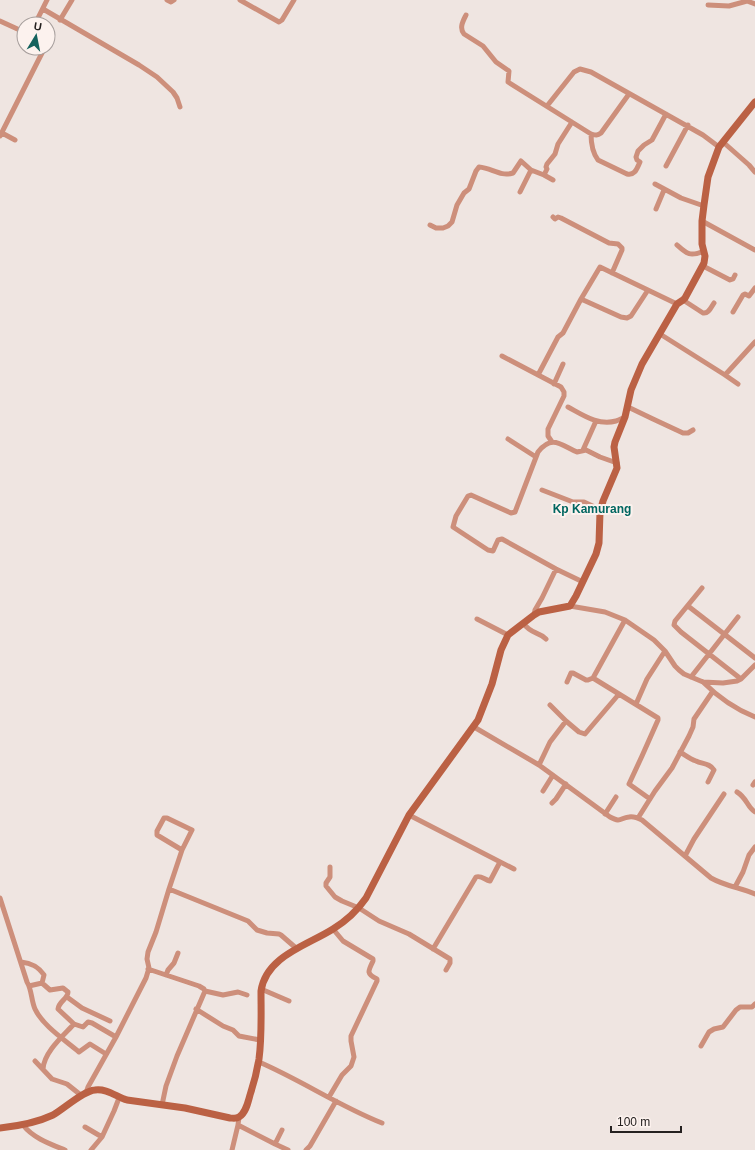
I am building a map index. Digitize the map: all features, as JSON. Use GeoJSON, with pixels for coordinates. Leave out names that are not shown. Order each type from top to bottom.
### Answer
{"type":"FeatureCollection","features":[{"type":"Feature","properties":{"kind":"street"},"geometry":{"type":"LineString","coordinates":[[39,16],[47,0]]}},
{"type":"Feature","properties":{"kind":"street"},"geometry":{"type":"LineString","coordinates":[[60,20],[72,0]]}},
{"type":"Feature","properties":{"kind":"street"},"geometry":{"type":"LineString","coordinates":[[166,0],[171,2],[174,0]]}},
{"type":"Feature","properties":{"kind":"street"},"geometry":{"type":"LineString","coordinates":[[240,0],[279,22],[282,20],[294,0]]}},
{"type":"Feature","properties":{"kind":"street"},"geometry":{"type":"LineString","coordinates":[[708,5],[729,6],[747,1],[755,4]]}},
{"type":"Feature","properties":{"kind":"street"},"geometry":{"type":"LineString","coordinates":[[43,9],[157,77],[173,92],[180,107]]}},
{"type":"Feature","properties":{"kind":"street"},"geometry":{"type":"LineString","coordinates":[[466,15],[462,23],[464,34],[483,46],[496,62],[509,71],[508,82],[591,134],[601,134],[629,94]]}},
{"type":"Feature","properties":{"kind":"street"},"geometry":{"type":"LineString","coordinates":[[0,21],[16,28]]}},
{"type":"Feature","properties":{"kind":"street"},"geometry":{"type":"LineString","coordinates":[[16,140],[1,135],[40,56]]}},
{"type":"Feature","properties":{"kind":"street"},"geometry":{"type":"LineString","coordinates":[[547,106],[574,72],[578,69],[583,69],[688,125],[721,145],[749,165],[755,172]]}},
{"type":"Feature","properties":{"kind":"street"},"geometry":{"type":"LineString","coordinates":[[570,606],[583,582],[598,548],[601,510],[605,495],[617,468],[614,447],[615,442],[625,417],[631,390],[636,376],[660,334],[703,266],[704,251],[702,244],[702,221],[708,177],[721,145],[755,102]]}},
{"type":"Feature","properties":{"kind":"street"},"geometry":{"type":"LineString","coordinates":[[591,134],[592,148],[598,160],[627,174],[632,174],[640,162],[636,160],[638,152],[644,145],[652,140],[666,114]]}},
{"type":"Feature","properties":{"kind":"street"},"geometry":{"type":"LineString","coordinates":[[544,175],[547,169],[547,164],[555,154],[558,144],[572,122]]}},
{"type":"Feature","properties":{"kind":"street"},"geometry":{"type":"LineString","coordinates":[[666,166],[688,125]]}},
{"type":"Feature","properties":{"kind":"street"},"geometry":{"type":"LineString","coordinates":[[430,225],[436,228],[443,228],[452,222],[457,205],[464,193],[469,189],[477,169],[483,168],[503,174],[509,174],[513,173],[521,161],[531,170],[553,180]]}},
{"type":"Feature","properties":{"kind":"street"},"geometry":{"type":"LineString","coordinates":[[520,192],[531,170]]}},
{"type":"Feature","properties":{"kind":"street"},"geometry":{"type":"LineString","coordinates":[[654,184],[681,198],[704,206]]}},
{"type":"Feature","properties":{"kind":"street"},"geometry":{"type":"LineString","coordinates":[[656,209],[664,190]]}},
{"type":"Feature","properties":{"kind":"street"},"geometry":{"type":"LineString","coordinates":[[553,218],[561,218],[609,243],[618,244],[622,250],[612,273]]}},
{"type":"Feature","properties":{"kind":"street"},"geometry":{"type":"LineString","coordinates":[[702,221],[755,250]]}},
{"type":"Feature","properties":{"kind":"street"},"geometry":{"type":"LineString","coordinates":[[677,245],[689,254],[694,255],[704,251]]}},
{"type":"Feature","properties":{"kind":"street"},"geometry":{"type":"LineString","coordinates":[[703,266],[730,280],[733,279],[735,275]]}},
{"type":"Feature","properties":{"kind":"street"},"geometry":{"type":"LineString","coordinates":[[538,375],[558,337],[564,333],[581,299],[600,268],[703,313],[708,313],[714,303]]}},
{"type":"Feature","properties":{"kind":"street"},"geometry":{"type":"LineString","coordinates":[[733,312],[743,295],[749,296],[755,288]]}},
{"type":"Feature","properties":{"kind":"street"},"geometry":{"type":"LineString","coordinates":[[581,299],[626,318],[631,316],[648,290]]}},
{"type":"Feature","properties":{"kind":"street"},"geometry":{"type":"LineString","coordinates":[[660,334],[738,384]]}},
{"type":"Feature","properties":{"kind":"street"},"geometry":{"type":"LineString","coordinates":[[725,375],[755,342]]}},
{"type":"Feature","properties":{"kind":"street"},"geometry":{"type":"LineString","coordinates":[[502,356],[561,387],[564,394],[560,407],[548,429],[548,436],[552,442]]}},
{"type":"Feature","properties":{"kind":"street"},"geometry":{"type":"LineString","coordinates":[[554,384],[563,364]]}},
{"type":"Feature","properties":{"kind":"street"},"geometry":{"type":"LineString","coordinates":[[568,407],[596,422],[602,423],[616,421],[625,417]]}},
{"type":"Feature","properties":{"kind":"street"},"geometry":{"type":"LineString","coordinates":[[628,407],[652,420],[684,433],[688,433],[693,430]]}},
{"type":"Feature","properties":{"kind":"street"},"geometry":{"type":"LineString","coordinates":[[583,450],[596,422]]}},
{"type":"Feature","properties":{"kind":"street"},"geometry":{"type":"LineString","coordinates":[[508,439],[536,457]]}},
{"type":"Feature","properties":{"kind":"street"},"geometry":{"type":"LineString","coordinates":[[583,582],[501,539],[498,540],[493,551],[488,550],[453,527],[456,516],[468,496],[471,495],[511,513],[515,512],[538,452],[541,448],[552,442],[560,443],[577,452],[586,450],[617,463]]}},
{"type":"Feature","properties":{"kind":"street"},"geometry":{"type":"LineString","coordinates":[[542,490],[575,503],[581,502],[601,510]]}},
{"type":"Feature","properties":{"kind":"street"},"geometry":{"type":"LineString","coordinates":[[534,615],[535,610],[556,569]]}},
{"type":"Feature","properties":{"kind":"street"},"geometry":{"type":"LineString","coordinates":[[702,588],[674,626],[741,679]]}},
{"type":"Feature","properties":{"kind":"street"},"geometry":{"type":"LineString","coordinates":[[232,1150],[239,1121],[250,1098],[258,1062],[261,1025],[261,989],[264,980],[274,965],[296,948],[333,929],[350,917],[359,908],[366,898],[409,815],[478,720],[492,684],[501,650],[508,635],[534,615],[545,610],[570,606],[605,612],[625,620],[654,640],[665,651],[675,666],[684,674],[703,682],[736,708],[755,717]]}},
{"type":"Feature","properties":{"kind":"street"},"geometry":{"type":"LineString","coordinates":[[688,606],[755,658]]}},
{"type":"Feature","properties":{"kind":"street"},"geometry":{"type":"LineString","coordinates":[[691,677],[738,617]]}},
{"type":"Feature","properties":{"kind":"street"},"geometry":{"type":"LineString","coordinates":[[477,618],[508,635]]}},
{"type":"Feature","properties":{"kind":"street"},"geometry":{"type":"LineString","coordinates":[[567,682],[571,673],[587,680],[593,678],[625,620]]}},
{"type":"Feature","properties":{"kind":"street"},"geometry":{"type":"LineString","coordinates":[[523,624],[527,629],[540,634],[546,639]]}},
{"type":"Feature","properties":{"kind":"street"},"geometry":{"type":"LineString","coordinates":[[636,704],[648,679],[665,651]]}},
{"type":"Feature","properties":{"kind":"street"},"geometry":{"type":"LineString","coordinates":[[703,682],[723,683],[737,681],[755,665]]}},
{"type":"Feature","properties":{"kind":"street"},"geometry":{"type":"LineString","coordinates":[[593,678],[658,718],[629,784],[650,799]]}},
{"type":"Feature","properties":{"kind":"street"},"geometry":{"type":"LineString","coordinates":[[638,818],[672,768],[692,729],[694,719],[713,691]]}},
{"type":"Feature","properties":{"kind":"street"},"geometry":{"type":"LineString","coordinates":[[550,705],[579,732],[585,734],[619,694]]}},
{"type":"Feature","properties":{"kind":"street"},"geometry":{"type":"LineString","coordinates":[[539,765],[550,742],[566,721]]}},
{"type":"Feature","properties":{"kind":"street"},"geometry":{"type":"LineString","coordinates":[[474,727],[539,765],[605,814],[614,819],[621,820],[629,816],[638,818],[694,862],[706,874],[717,881],[755,894]]}},
{"type":"Feature","properties":{"kind":"street"},"geometry":{"type":"LineString","coordinates":[[680,752],[697,762],[708,764],[712,767],[714,770],[708,782]]}},
{"type":"Feature","properties":{"kind":"street"},"geometry":{"type":"LineString","coordinates":[[543,791],[553,775]]}},
{"type":"Feature","properties":{"kind":"street"},"geometry":{"type":"LineString","coordinates":[[552,803],[566,784]]}},
{"type":"Feature","properties":{"kind":"street"},"geometry":{"type":"LineString","coordinates":[[737,792],[743,796],[750,809],[755,812]]}},
{"type":"Feature","properties":{"kind":"street"},"geometry":{"type":"LineString","coordinates":[[685,856],[694,839],[724,794]]}},
{"type":"Feature","properties":{"kind":"street"},"geometry":{"type":"LineString","coordinates":[[605,814],[616,797]]}},
{"type":"Feature","properties":{"kind":"street"},"geometry":{"type":"LineString","coordinates":[[409,815],[514,869]]}},
{"type":"Feature","properties":{"kind":"street"},"geometry":{"type":"LineString","coordinates":[[84,1094],[116,1037],[146,978],[148,969],[148,952],[182,850],[192,830],[164,818],[157,831],[157,835],[182,850]]}},
{"type":"Feature","properties":{"kind":"street"},"geometry":{"type":"LineString","coordinates":[[736,887],[749,855],[755,847]]}},
{"type":"Feature","properties":{"kind":"street"},"geometry":{"type":"LineString","coordinates":[[433,949],[476,876],[490,881],[500,862]]}},
{"type":"Feature","properties":{"kind":"street"},"geometry":{"type":"LineString","coordinates":[[330,867],[330,877],[326,883],[326,886],[335,897],[359,908],[379,921],[409,934],[450,959],[450,963],[446,970]]}},
{"type":"Feature","properties":{"kind":"street"},"geometry":{"type":"LineString","coordinates":[[168,889],[248,921],[255,929],[279,934],[296,948]]}},
{"type":"Feature","properties":{"kind":"street"},"geometry":{"type":"LineString","coordinates":[[0,898],[29,986],[34,1007],[40,1018],[79,1052],[90,1044],[106,1054]]}},
{"type":"Feature","properties":{"kind":"street"},"geometry":{"type":"LineString","coordinates":[[329,1097],[342,1075],[351,1066],[354,1057],[351,1036],[377,981],[377,979],[369,973],[370,966],[374,961],[343,941],[333,929]]}},
{"type":"Feature","properties":{"kind":"street"},"geometry":{"type":"LineString","coordinates":[[166,975],[178,953]]}},
{"type":"Feature","properties":{"kind":"street"},"geometry":{"type":"LineString","coordinates":[[21,962],[31,964],[38,968],[44,975],[42,983]]}},
{"type":"Feature","properties":{"kind":"street"},"geometry":{"type":"LineString","coordinates":[[148,969],[199,986],[205,991],[223,995],[238,992],[247,995]]}},
{"type":"Feature","properties":{"kind":"street"},"geometry":{"type":"LineString","coordinates":[[29,986],[42,983]]}},
{"type":"Feature","properties":{"kind":"street"},"geometry":{"type":"LineString","coordinates":[[42,983],[50,990],[60,988],[66,990],[68,994],[67,997]]}},
{"type":"Feature","properties":{"kind":"street"},"geometry":{"type":"LineString","coordinates":[[261,989],[289,1001]]}},
{"type":"Feature","properties":{"kind":"street"},"geometry":{"type":"LineString","coordinates":[[162,1105],[166,1086],[177,1056],[205,991]]}},
{"type":"Feature","properties":{"kind":"street"},"geometry":{"type":"LineString","coordinates":[[67,997],[60,1003],[58,1009],[74,1024],[83,1027],[88,1022],[92,1023],[116,1037]]}},
{"type":"Feature","properties":{"kind":"street"},"geometry":{"type":"LineString","coordinates":[[67,997],[82,1008],[110,1021]]}},
{"type":"Feature","properties":{"kind":"street"},"geometry":{"type":"LineString","coordinates":[[701,1046],[709,1032],[723,1027],[736,1010],[740,1008],[752,1007],[755,1004]]}},
{"type":"Feature","properties":{"kind":"street"},"geometry":{"type":"LineString","coordinates":[[196,1009],[223,1026],[233,1030],[239,1036],[260,1040]]}},
{"type":"Feature","properties":{"kind":"street"},"geometry":{"type":"LineString","coordinates":[[43,1069],[44,1060],[46,1057],[61,1037],[65,1035],[74,1024]]}},
{"type":"Feature","properties":{"kind":"street"},"geometry":{"type":"LineString","coordinates":[[35,1061],[52,1079],[67,1084],[84,1094]]}},
{"type":"Feature","properties":{"kind":"street"},"geometry":{"type":"LineString","coordinates":[[258,1062],[329,1097],[365,1117],[382,1123]]}},
{"type":"Feature","properties":{"kind":"street"},"geometry":{"type":"LineString","coordinates":[[0,1128],[34,1122],[54,1114],[84,1094],[94,1090],[102,1090],[119,1098],[185,1108],[230,1118],[239,1121],[275,1144],[288,1150]]}},
{"type":"Feature","properties":{"kind":"street"},"geometry":{"type":"LineString","coordinates":[[91,1150],[102,1137],[119,1098]]}},
{"type":"Feature","properties":{"kind":"street"},"geometry":{"type":"LineString","coordinates":[[306,1150],[310,1146],[336,1101]]}},
{"type":"Feature","properties":{"kind":"street"},"geometry":{"type":"LineString","coordinates":[[23,1125],[41,1139],[65,1150]]}},
{"type":"Feature","properties":{"kind":"street"},"geometry":{"type":"LineString","coordinates":[[85,1127],[102,1137]]}},
{"type":"Feature","properties":{"kind":"street"},"geometry":{"type":"LineString","coordinates":[[275,1144],[282,1130]]}},
{"type":"Feature","properties":{"kind":"district","name":"Kp Kamurang"},"geometry":{"type":"Point","coordinates":[592,509]}}]}
